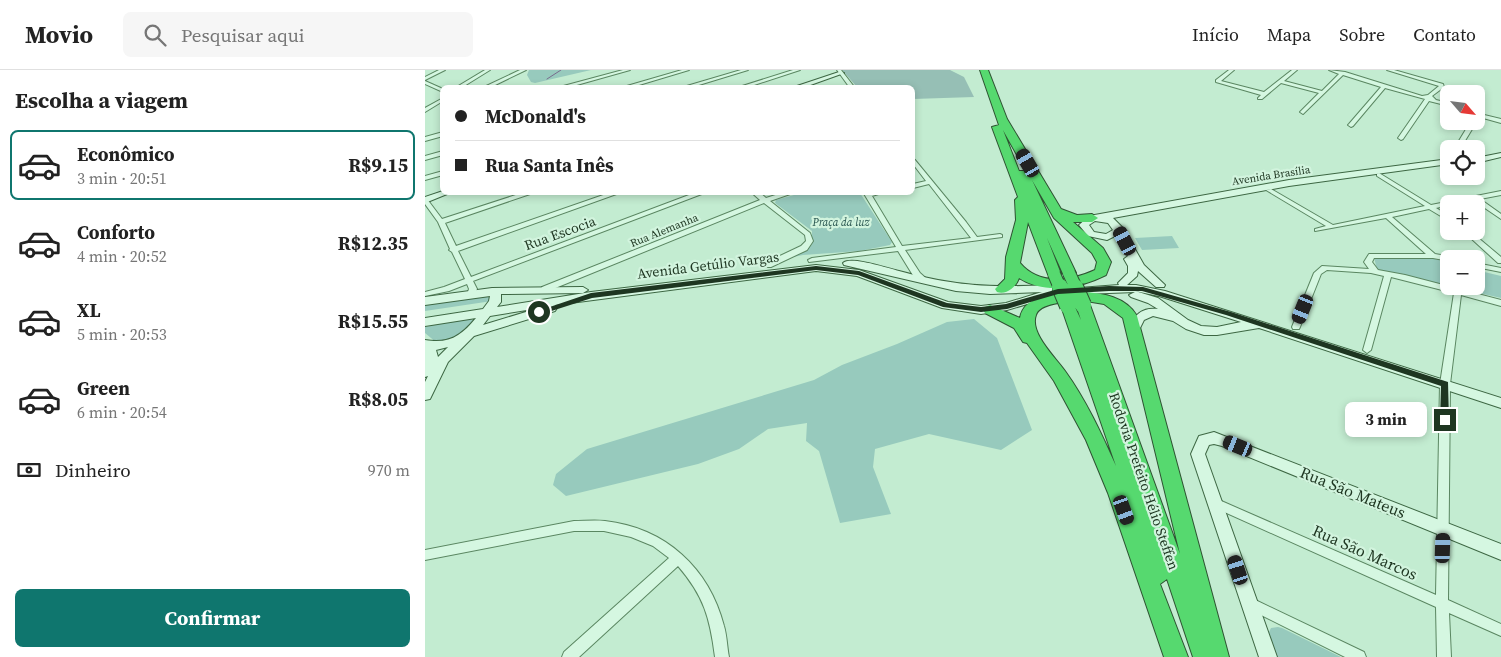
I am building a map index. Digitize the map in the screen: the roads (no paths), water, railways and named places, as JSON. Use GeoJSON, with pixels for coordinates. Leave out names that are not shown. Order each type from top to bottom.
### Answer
{"type":"FeatureCollection","features":[{"type":"Feature","properties":{"kind":"highway"},"geometry":{"type":"LineString","coordinates":[[978,70],[995,122],[1018,176],[1054,274],[1075,305]]}},
{"type":"Feature","properties":{"kind":"highway"},"geometry":{"type":"LineString","coordinates":[[984,70],[1018,163],[1069,274],[1075,305]]}},
{"type":"Feature","properties":{"kind":"highway"},"geometry":{"type":"LineString","coordinates":[[1000,116],[1060,217],[1099,251],[1104,262],[1101,272],[1081,281],[1044,283],[1031,280],[1019,274],[1012,263]]}},
{"type":"Feature","properties":{"kind":"highway"},"geometry":{"type":"LineString","coordinates":[[1009,289],[1012,280],[1012,263],[1022,220],[1018,176]]}},
{"type":"Feature","properties":{"kind":"highway"},"geometry":{"type":"LineString","coordinates":[[1053,206],[1060,214],[1069,217],[1095,218]]}},
{"type":"Feature","properties":{"kind":"highway"},"geometry":{"type":"LineString","coordinates":[[1176,657],[1113,477],[1081,410],[1029,329],[1027,317],[1036,306],[1050,299],[1092,296],[1116,304],[1130,316],[1217,657]]}},
{"type":"Feature","properties":{"kind":"highway","name":"Rodovia Prefeito Hélio Steffen"},"geometry":{"type":"LineString","coordinates":[[1075,305],[1186,657]]}},
{"type":"Feature","properties":{"kind":"highway","name":"Rodovia Prefeito Hélio Steffen"},"geometry":{"type":"LineString","coordinates":[[1075,305],[1205,657]]}},
{"type":"Feature","properties":{"kind":"highway"},"geometry":{"type":"LineString","coordinates":[[990,310],[1019,324],[1047,359]]}},
{"type":"Feature","properties":{"kind":"main road"},"geometry":{"type":"LineString","coordinates":[[803,85],[840,72]]}},
{"type":"Feature","properties":{"kind":"main road"},"geometry":{"type":"LineString","coordinates":[[1485,153],[1501,150]]}},
{"type":"Feature","properties":{"kind":"main road"},"geometry":{"type":"LineString","coordinates":[[1485,159],[1501,155]]}},
{"type":"Feature","properties":{"kind":"main road","name":"Avenida Brasília"},"geometry":{"type":"LineString","coordinates":[[1102,237],[1112,235],[1118,231],[1116,220],[1122,217],[1269,190],[1381,172],[1440,165]]}},
{"type":"Feature","properties":{"kind":"main road","name":"Avenida Brasília"},"geometry":{"type":"LineString","coordinates":[[1095,218],[1250,190],[1365,172],[1381,172]]}},
{"type":"Feature","properties":{"kind":"main road"},"geometry":{"type":"LineString","coordinates":[[425,200],[440,195]]}},
{"type":"Feature","properties":{"kind":"main road"},"geometry":{"type":"LineString","coordinates":[[1123,283],[1133,274],[1133,266],[1121,245],[1114,240],[1091,234],[1084,228],[1085,222],[1095,218],[1111,220],[1117,226],[1141,268],[1151,279],[1160,285],[1367,350],[1501,403]]}},
{"type":"Feature","properties":{"kind":"main road","name":"Avenida Getúlio Vargas"},"geometry":{"type":"LineString","coordinates":[[425,322],[490,308],[768,265],[812,260],[859,264],[925,282],[957,288],[1009,289],[1123,283],[1160,285]]}},
{"type":"Feature","properties":{"kind":"main road"},"geometry":{"type":"LineString","coordinates":[[827,268],[840,266],[866,270],[886,276],[897,273]]}},
{"type":"Feature","properties":{"kind":"main road","name":"Avenida Getúlio Vargas"},"geometry":{"type":"LineString","coordinates":[[587,293],[778,271],[827,268],[859,273],[946,305],[990,310]]}},
{"type":"Feature","properties":{"kind":"main road"},"geometry":{"type":"LineString","coordinates":[[1109,288],[1154,301],[1186,325],[1203,331],[1217,331],[1224,328],[1251,324],[1272,328]]}},
{"type":"Feature","properties":{"kind":"main road"},"geometry":{"type":"LineString","coordinates":[[990,310],[1058,292],[1109,288],[1150,290],[1445,381],[1501,395]]}},
{"type":"Feature","properties":{"kind":"main road"},"geometry":{"type":"LineString","coordinates":[[425,301],[492,291],[545,289],[587,293]]}},
{"type":"Feature","properties":{"kind":"main road"},"geometry":{"type":"LineString","coordinates":[[965,308],[959,302],[961,296],[985,289]]}},
{"type":"Feature","properties":{"kind":"main road"},"geometry":{"type":"LineString","coordinates":[[425,395],[443,359],[468,335],[490,308],[497,297],[492,291]]}},
{"type":"Feature","properties":{"kind":"main road"},"geometry":{"type":"LineString","coordinates":[[425,372],[432,358],[427,344],[443,345],[587,293]]}},
{"type":"Feature","properties":{"kind":"main road"},"geometry":{"type":"LineString","coordinates":[[1219,302],[1229,314],[1229,323],[1224,328]]}},
{"type":"Feature","properties":{"kind":"main road","name":"Avenida Getúlio Vargas"},"geometry":{"type":"LineString","coordinates":[[425,314],[490,308]]}},
{"type":"Feature","properties":{"kind":"main road"},"geometry":{"type":"LineString","coordinates":[[1134,329],[1137,321],[1145,313],[1157,313],[1179,319]]}},
{"type":"Feature","properties":{"kind":"main road","name":"Rua São Mateus"},"geometry":{"type":"LineString","coordinates":[[1215,503],[1199,454],[1204,440],[1214,438],[1501,552]]}},
{"type":"Feature","properties":{"kind":"main road"},"geometry":{"type":"LineString","coordinates":[[1215,503],[1268,657]]}},
{"type":"Feature","properties":{"kind":"street"},"geometry":{"type":"LineString","coordinates":[[440,92],[425,81],[443,70]]}},
{"type":"Feature","properties":{"kind":"street"},"geometry":{"type":"LineString","coordinates":[[462,85],[488,70]]}},
{"type":"Feature","properties":{"kind":"street"},"geometry":{"type":"LineString","coordinates":[[491,85],[524,70]]}},
{"type":"Feature","properties":{"kind":"street"},"geometry":{"type":"LineString","coordinates":[[570,85],[628,70]]}},
{"type":"Feature","properties":{"kind":"street"},"geometry":{"type":"LineString","coordinates":[[633,85],[687,70]]}},
{"type":"Feature","properties":{"kind":"street"},"geometry":{"type":"LineString","coordinates":[[693,85],[746,70]]}},
{"type":"Feature","properties":{"kind":"street"},"geometry":{"type":"LineString","coordinates":[[748,85],[798,70]]}},
{"type":"Feature","properties":{"kind":"street"},"geometry":{"type":"LineString","coordinates":[[1232,70],[1218,81],[1264,94]]}},
{"type":"Feature","properties":{"kind":"street"},"geometry":{"type":"LineString","coordinates":[[1259,99],[1295,70]]}},
{"type":"Feature","properties":{"kind":"street"},"geometry":{"type":"LineString","coordinates":[[1331,70],[1440,101]]}},
{"type":"Feature","properties":{"kind":"street"},"geometry":{"type":"LineString","coordinates":[[1389,70],[1442,86],[1429,98],[1401,138]]}},
{"type":"Feature","properties":{"kind":"street"},"geometry":{"type":"LineString","coordinates":[[840,72],[851,85]]}},
{"type":"Feature","properties":{"kind":"street"},"geometry":{"type":"LineString","coordinates":[[1303,112],[1343,73]]}},
{"type":"Feature","properties":{"kind":"street"},"geometry":{"type":"LineString","coordinates":[[1281,82],[1323,93]]}},
{"type":"Feature","properties":{"kind":"street"},"geometry":{"type":"LineString","coordinates":[[1351,124],[1384,86]]}},
{"type":"Feature","properties":{"kind":"street"},"geometry":{"type":"LineString","coordinates":[[425,105],[440,94]]}},
{"type":"Feature","properties":{"kind":"street"},"geometry":{"type":"LineString","coordinates":[[425,110],[440,95]]}},
{"type":"Feature","properties":{"kind":"street"},"geometry":{"type":"LineString","coordinates":[[1485,116],[1501,120]]}},
{"type":"Feature","properties":{"kind":"street"},"geometry":{"type":"LineString","coordinates":[[425,139],[440,135]]}},
{"type":"Feature","properties":{"kind":"street"},"geometry":{"type":"LineString","coordinates":[[425,158],[440,154]]}},
{"type":"Feature","properties":{"kind":"street"},"geometry":{"type":"LineString","coordinates":[[915,164],[975,239]]}},
{"type":"Feature","properties":{"kind":"street"},"geometry":{"type":"LineString","coordinates":[[1381,172],[1440,213]]}},
{"type":"Feature","properties":{"kind":"street"},"geometry":{"type":"LineString","coordinates":[[425,178],[440,174]]}},
{"type":"Feature","properties":{"kind":"street"},"geometry":{"type":"LineString","coordinates":[[915,186],[929,182]]}},
{"type":"Feature","properties":{"kind":"street"},"geometry":{"type":"LineString","coordinates":[[1269,190],[1332,227]]}},
{"type":"Feature","properties":{"kind":"street"},"geometry":{"type":"LineString","coordinates":[[1485,196],[1501,192]]}},
{"type":"Feature","properties":{"kind":"street"},"geometry":{"type":"LineString","coordinates":[[441,222],[524,195]]}},
{"type":"Feature","properties":{"kind":"street"},"geometry":{"type":"LineString","coordinates":[[453,250],[610,195]]}},
{"type":"Feature","properties":{"kind":"street","name":"Rua Escocia"},"geometry":{"type":"LineString","coordinates":[[425,294],[469,280],[696,195]]}},
{"type":"Feature","properties":{"kind":"street"},"geometry":{"type":"LineString","coordinates":[[757,195],[808,234],[810,241],[804,248],[768,265]]}},
{"type":"Feature","properties":{"kind":"street","name":"Rua Alemanha"},"geometry":{"type":"LineString","coordinates":[[545,289],[764,201],[783,195]]}},
{"type":"Feature","properties":{"kind":"street"},"geometry":{"type":"LineString","coordinates":[[868,195],[917,276],[925,282]]}},
{"type":"Feature","properties":{"kind":"street"},"geometry":{"type":"LineString","coordinates":[[425,200],[441,222],[473,289],[471,294]]}},
{"type":"Feature","properties":{"kind":"street"},"geometry":{"type":"LineString","coordinates":[[1317,230],[1440,204]]}},
{"type":"Feature","properties":{"kind":"street"},"geometry":{"type":"LineString","coordinates":[[1485,206],[1501,218]]}},
{"type":"Feature","properties":{"kind":"street"},"geometry":{"type":"LineString","coordinates":[[1387,216],[1433,256]]}},
{"type":"Feature","properties":{"kind":"street","name":"Avenida Getúlio Vargas"},"geometry":{"type":"LineString","coordinates":[[812,260],[899,247],[1000,236]]}},
{"type":"Feature","properties":{"kind":"street"},"geometry":{"type":"LineString","coordinates":[[1476,240],[1501,261]]}},
{"type":"Feature","properties":{"kind":"street"},"geometry":{"type":"LineString","coordinates":[[897,273],[903,268],[905,256],[912,250],[930,244]]}},
{"type":"Feature","properties":{"kind":"street"},"geometry":{"type":"LineString","coordinates":[[1376,272],[1368,262],[1368,258],[1372,256],[1440,257]]}},
{"type":"Feature","properties":{"kind":"street"},"geometry":{"type":"LineString","coordinates":[[1296,327],[1320,270],[1332,267],[1376,272],[1440,287]]}},
{"type":"Feature","properties":{"kind":"street"},"geometry":{"type":"LineString","coordinates":[[1485,267],[1501,270]]}},
{"type":"Feature","properties":{"kind":"street"},"geometry":{"type":"LineString","coordinates":[[1367,350],[1388,274]]}},
{"type":"Feature","properties":{"kind":"street"},"geometry":{"type":"LineString","coordinates":[[1444,657],[1441,604],[1444,529],[1445,381],[1457,295]]}},
{"type":"Feature","properties":{"kind":"street"},"geometry":{"type":"LineString","coordinates":[[1472,295],[1501,303]]}},
{"type":"Feature","properties":{"kind":"street","name":"Rua São Marcos"},"geometry":{"type":"LineString","coordinates":[[1215,503],[1501,630]]}},
{"type":"Feature","properties":{"kind":"street"},"geometry":{"type":"LineString","coordinates":[[425,555],[573,526],[606,527],[635,533],[661,545],[679,558],[693,573],[709,599],[719,631],[722,657]]}},
{"type":"Feature","properties":{"kind":"street"},"geometry":{"type":"LineString","coordinates":[[569,657],[679,558]]}},
{"type":"Feature","properties":{"kind":"street"},"geometry":{"type":"LineString","coordinates":[[1249,603],[1359,657]]}},
{"type":"Feature","properties":{"kind":"waterway"},"geometry":{"type":"LineString","coordinates":[[547,79],[561,70]]}},
{"type":"Feature","properties":{"kind":"park label","name":"Praça da luz"},"geometry":{"type":"Point","coordinates":[841,222]}}]}
